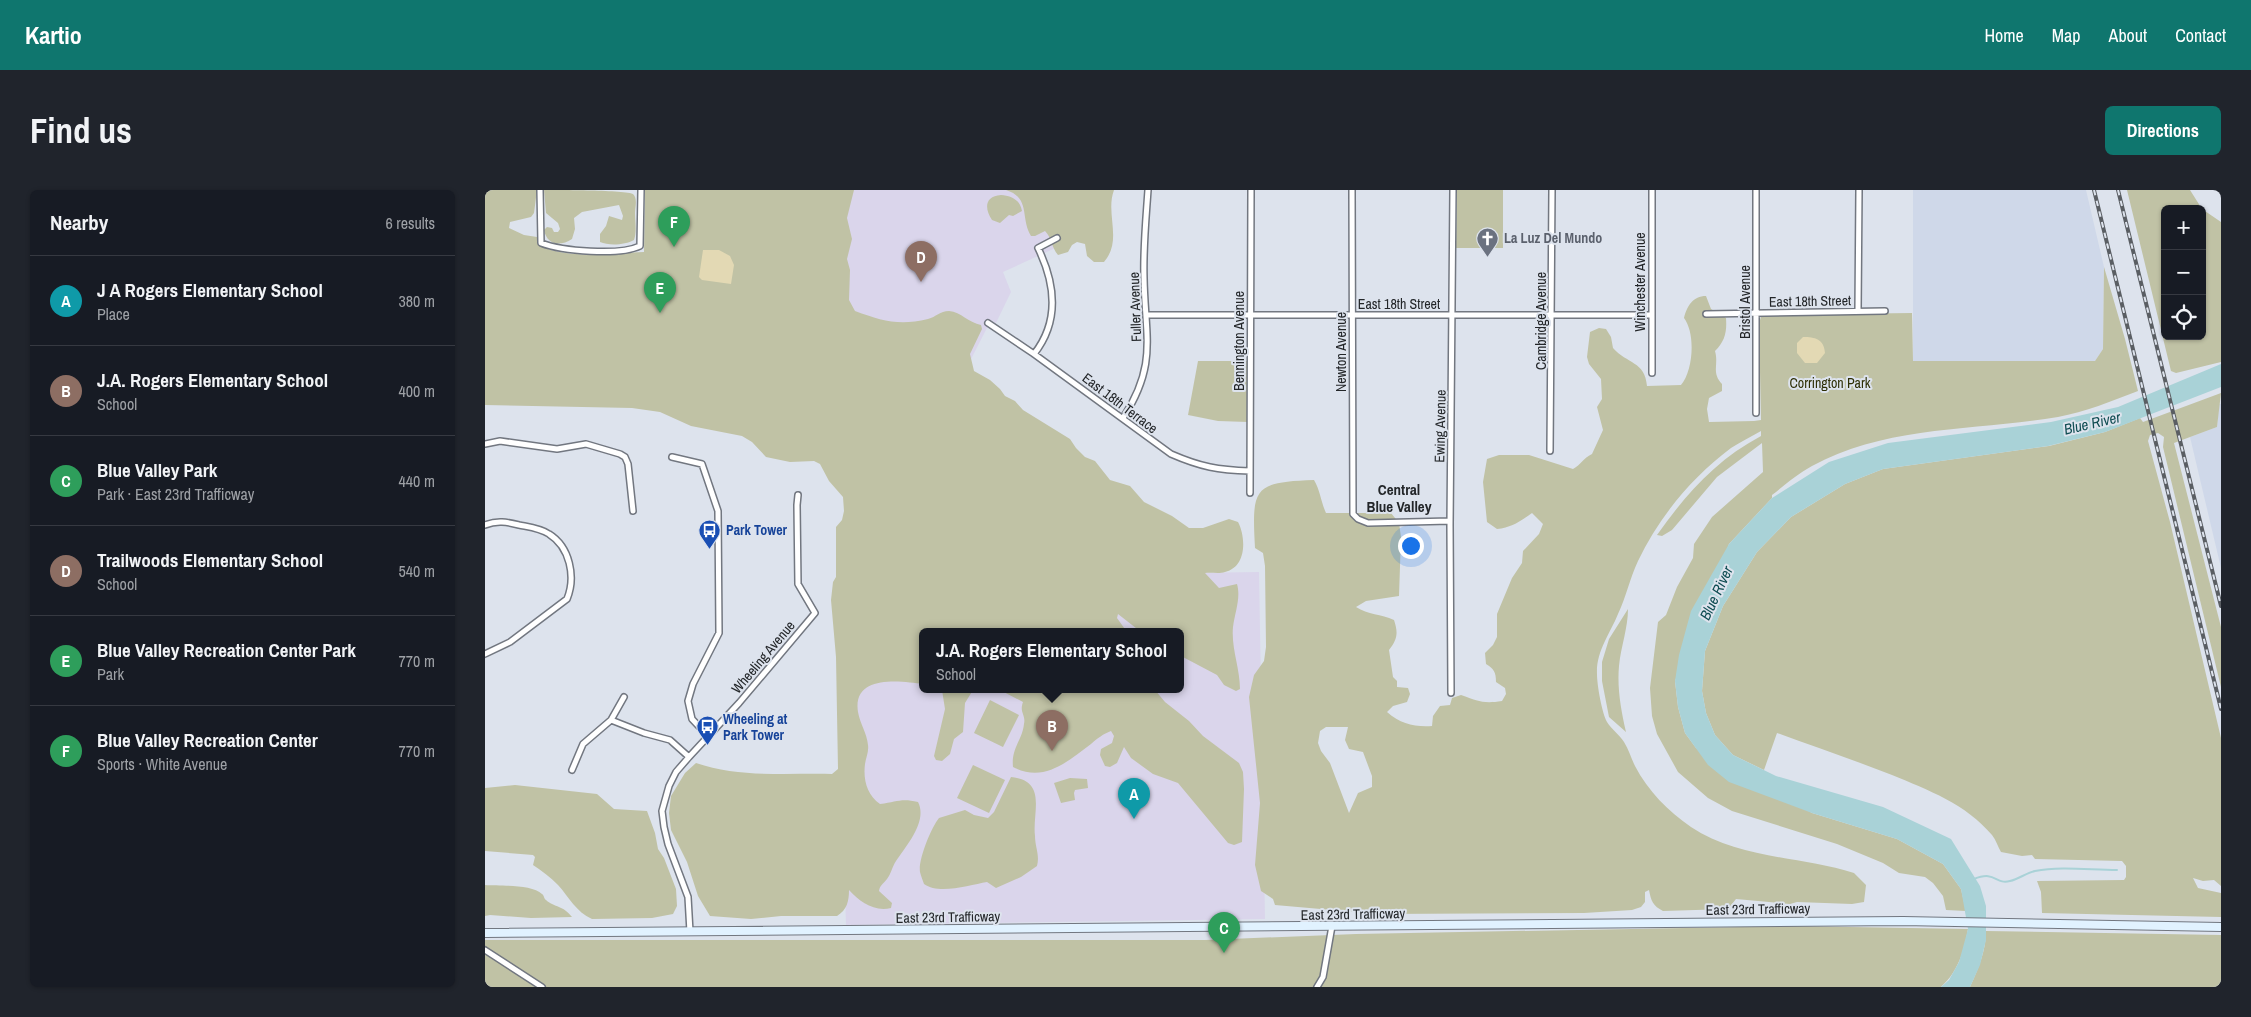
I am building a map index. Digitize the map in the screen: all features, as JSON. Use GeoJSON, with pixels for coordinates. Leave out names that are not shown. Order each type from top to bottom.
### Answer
{"type":"FeatureCollection","features":[{"type":"Feature","properties":{"kind":"main road","name":"East 23rd Trafficway"},"geometry":{"type":"LineString","coordinates":[[485,933],[1903,921],[2221,927]]}},
{"type":"Feature","properties":{"kind":"street"},"geometry":{"type":"LineString","coordinates":[[540,190],[541,243],[552,247],[573,250],[623,250],[640,246],[641,190]]}},
{"type":"Feature","properties":{"kind":"street","name":"Fuller Avenue"},"geometry":{"type":"LineString","coordinates":[[1123,418],[1137,396],[1145,374],[1148,353],[1147,314],[1143,278],[1148,190]]}},
{"type":"Feature","properties":{"kind":"street","name":"Bennington Avenue"},"geometry":{"type":"LineString","coordinates":[[1250,493],[1251,190]]}},
{"type":"Feature","properties":{"kind":"street","name":"Newton Avenue"},"geometry":{"type":"LineString","coordinates":[[1352,190],[1353,514],[1358,519],[1368,522],[1450,521]]}},
{"type":"Feature","properties":{"kind":"street","name":"Ewing Avenue"},"geometry":{"type":"LineString","coordinates":[[1451,693],[1450,521],[1453,190]]}},
{"type":"Feature","properties":{"kind":"street","name":"Cambridge Avenue"},"geometry":{"type":"LineString","coordinates":[[1550,452],[1552,190]]}},
{"type":"Feature","properties":{"kind":"street","name":"Winchester Avenue"},"geometry":{"type":"LineString","coordinates":[[1652,190],[1652,373]]}},
{"type":"Feature","properties":{"kind":"street","name":"Bristol Avenue"},"geometry":{"type":"LineString","coordinates":[[1756,190],[1756,413]]}},
{"type":"Feature","properties":{"kind":"street"},"geometry":{"type":"LineString","coordinates":[[1858,311],[1859,190]]}},
{"type":"Feature","properties":{"kind":"street"},"geometry":{"type":"LineString","coordinates":[[1034,354],[1047,333],[1053,310],[1052,285],[1038,248],[1057,238]]}},
{"type":"Feature","properties":{"kind":"street","name":"East 18th Street"},"geometry":{"type":"LineString","coordinates":[[1706,314],[1885,311]]}},
{"type":"Feature","properties":{"kind":"street","name":"East 18th Street"},"geometry":{"type":"LineString","coordinates":[[1147,314],[1652,315]]}},
{"type":"Feature","properties":{"kind":"street","name":"East 18th Terrace"},"geometry":{"type":"LineString","coordinates":[[989,322],[1171,454],[1197,465],[1220,470],[1250,471]]}},
{"type":"Feature","properties":{"kind":"street"},"geometry":{"type":"LineString","coordinates":[[485,444],[500,441],[557,449],[586,444],[620,454],[625,457],[629,464],[633,512]]}},
{"type":"Feature","properties":{"kind":"street"},"geometry":{"type":"LineString","coordinates":[[672,457],[702,464],[718,512],[719,633],[693,684],[688,701],[692,719],[708,736]]}},
{"type":"Feature","properties":{"kind":"street","name":"Wheeling Avenue"},"geometry":{"type":"LineString","coordinates":[[690,932],[688,897],[668,844],[663,811],[669,786],[676,772],[815,613],[798,584],[798,495]]}},
{"type":"Feature","properties":{"kind":"street"},"geometry":{"type":"LineString","coordinates":[[485,524],[511,523],[538,529],[548,534],[566,552],[571,580],[571,590],[567,599],[510,642],[485,654]]}},
{"type":"Feature","properties":{"kind":"street"},"geometry":{"type":"LineString","coordinates":[[572,770],[583,744],[611,720],[624,697]]}},
{"type":"Feature","properties":{"kind":"street"},"geometry":{"type":"LineString","coordinates":[[611,720],[644,733],[670,740],[689,757]]}},
{"type":"Feature","properties":{"kind":"street"},"geometry":{"type":"LineString","coordinates":[[1317,987],[1323,977],[1332,926]]}},
{"type":"Feature","properties":{"kind":"street"},"geometry":{"type":"LineString","coordinates":[[485,950],[541,987]]}},
{"type":"Feature","properties":{"kind":"shaded area"},"geometry":{"type":"Polygon","coordinates":[[[836,190],[1098,190],[1099,228],[1003,272],[1011,292],[996,323],[991,320],[969,363],[835,372],[836,190]]]}},
{"type":"Feature","properties":{"kind":"shaded area"},"geometry":{"type":"Polygon","coordinates":[[[1913,190],[2086,190],[2104,267],[2103,349],[2095,361],[1913,361],[1913,190]]]}},
{"type":"Feature","properties":{"kind":"shaded area"},"geometry":{"type":"Polygon","coordinates":[[[2219,404],[2221,404],[2221,568],[2190,437],[2217,427],[2219,404]]]}},
{"type":"Feature","properties":{"kind":"shaded area"},"geometry":{"type":"Polygon","coordinates":[[[1259,572],[1265,919],[846,925],[836,578],[1259,572]]]}},
{"type":"Feature","properties":{"kind":"green space"},"geometry":{"type":"Polygon","coordinates":[[[485,190],[537,190],[534,213],[531,217],[510,222],[509,228],[524,235],[537,237],[539,245],[550,250],[563,253],[590,254],[644,252],[645,190],[854,190],[847,218],[852,239],[847,259],[850,270],[849,300],[855,311],[882,320],[908,322],[928,319],[949,311],[981,325],[982,329],[970,354],[974,371],[990,380],[1005,396],[1015,401],[1023,410],[1070,439],[1085,457],[1095,461],[1110,480],[1130,486],[1144,502],[1172,516],[1189,528],[1203,528],[1229,519],[1238,522],[1241,528],[1243,543],[1241,558],[1232,569],[1225,572],[1205,573],[1219,588],[1237,584],[1238,600],[1233,635],[1240,689],[1236,691],[1224,685],[1217,675],[1184,658],[1184,628],[1136,628],[1118,614],[1117,618],[1124,628],[919,628],[919,684],[880,683],[870,686],[863,691],[858,700],[860,721],[868,745],[865,781],[869,792],[880,804],[903,800],[912,801],[918,802],[920,809],[920,817],[915,833],[879,889],[892,903],[891,908],[879,909],[868,905],[849,890],[847,905],[837,916],[781,916],[751,919],[710,916],[698,896],[687,862],[671,830],[669,813],[671,796],[685,773],[696,763],[729,771],[763,774],[832,774],[838,769],[836,657],[831,600],[833,582],[836,577],[836,527],[842,520],[844,511],[843,497],[829,481],[820,464],[814,461],[790,462],[766,457],[752,442],[742,436],[691,426],[660,412],[632,408],[485,405],[485,190]]]}},
{"type":"Feature","properties":{"kind":"green space"},"geometry":{"type":"Polygon","coordinates":[[[544,190],[605,191],[633,194],[636,201],[634,240],[617,244],[600,242],[600,234],[606,226],[609,216],[622,220],[623,216],[619,205],[582,212],[574,218],[575,229],[572,239],[559,244],[551,242],[544,230],[547,227],[552,228],[554,232],[558,232],[560,229],[558,223],[546,213],[544,190]]]}},
{"type":"Feature","properties":{"kind":"green space"},"geometry":{"type":"Polygon","coordinates":[[[1006,190],[1114,190],[1111,208],[1113,236],[1110,254],[1104,262],[1094,262],[1087,256],[1085,244],[1077,242],[1072,245],[1068,252],[1058,255],[1045,231],[1031,236],[1022,203],[1019,198],[1006,190]]]}},
{"type":"Feature","properties":{"kind":"green space"},"geometry":{"type":"Polygon","coordinates":[[[1457,190],[1503,190],[1503,248],[1456,248],[1457,190]]]}},
{"type":"Feature","properties":{"kind":"green space"},"geometry":{"type":"Polygon","coordinates":[[[2127,190],[2190,190],[2199,205],[2161,205],[2161,330],[2127,190]]]}},
{"type":"Feature","properties":{"kind":"green space"},"geometry":{"type":"Polygon","coordinates":[[[1001,195],[1015,199],[1022,211],[1013,216],[1009,215],[1000,223],[992,220],[989,216],[987,203],[992,198],[1001,195]]]}},
{"type":"Feature","properties":{"kind":"green space"},"geometry":{"type":"Polygon","coordinates":[[[2206,212],[2221,222],[2221,362],[2176,373],[2171,371],[2163,340],[2206,340],[2206,212]]]}},
{"type":"Feature","properties":{"kind":"green space","name":"Corrington Park"},"geometry":{"type":"Polygon","coordinates":[[[2104,267],[2138,391],[2088,409],[2058,417],[1932,431],[1871,443],[1841,453],[1801,472],[1772,495],[1772,498],[1729,544],[1675,681],[1678,707],[1685,733],[1696,748],[1812,813],[1897,839],[1943,864],[1961,889],[1966,911],[1946,910],[1943,896],[1933,883],[1925,877],[1899,873],[1883,863],[1837,844],[1732,811],[1708,798],[1678,772],[1657,734],[1652,716],[1650,688],[1658,622],[1666,615],[1677,587],[1693,558],[1694,544],[1712,517],[1763,472],[1762,443],[1717,477],[1672,530],[1662,536],[1657,535],[1703,479],[1730,456],[1761,436],[1761,431],[1731,448],[1703,472],[1666,514],[1646,545],[1635,567],[1621,608],[1599,658],[1597,679],[1602,706],[1607,722],[1624,742],[1646,784],[1659,800],[1691,827],[1729,845],[1749,851],[1833,867],[1854,873],[1866,885],[1864,902],[1852,904],[1797,902],[1790,904],[1736,899],[1728,909],[1663,911],[1653,903],[1649,890],[1645,892],[1645,902],[1641,907],[1632,910],[1584,913],[1378,914],[1275,905],[1273,899],[1261,891],[1255,865],[1260,803],[1249,697],[1254,675],[1264,661],[1266,647],[1265,566],[1263,553],[1255,548],[1254,513],[1256,501],[1260,493],[1267,487],[1278,483],[1314,480],[1326,513],[1391,513],[1399,523],[1401,537],[1399,596],[1366,601],[1356,607],[1365,612],[1394,620],[1397,632],[1396,639],[1389,650],[1393,677],[1397,681],[1397,687],[1408,688],[1410,694],[1407,702],[1393,706],[1387,712],[1408,724],[1432,726],[1433,716],[1440,706],[1450,705],[1452,698],[1461,695],[1481,701],[1495,702],[1502,701],[1506,694],[1505,688],[1496,682],[1494,671],[1486,664],[1485,653],[1493,645],[1497,637],[1497,614],[1512,578],[1522,563],[1523,551],[1539,534],[1543,524],[1532,513],[1515,524],[1497,529],[1487,522],[1483,482],[1487,459],[1499,455],[1529,455],[1573,469],[1592,454],[1603,430],[1597,407],[1602,399],[1601,379],[1589,364],[1587,357],[1590,332],[1599,328],[1606,329],[1611,337],[1613,348],[1639,367],[1646,378],[1647,386],[1681,385],[1688,371],[1691,352],[1690,333],[1684,318],[1691,302],[1701,296],[1706,296],[1711,309],[1726,318],[1726,332],[1715,351],[1716,372],[1722,384],[1722,391],[1709,398],[1707,409],[1709,422],[1761,420],[1759,323],[1761,317],[1765,315],[1912,313],[1913,361],[2095,361],[2103,349],[2104,267]],[[1326,727],[1320,731],[1318,743],[1321,751],[1330,763],[1349,813],[1358,793],[1372,787],[1372,776],[1363,752],[1349,749],[1345,740],[1348,727],[1326,727]]]}},
{"type":"Feature","properties":{"kind":"green space"},"geometry":{"type":"Polygon","coordinates":[[[1198,361],[1248,361],[1248,422],[1218,421],[1188,415],[1198,361]]]}},
{"type":"Feature","properties":{"kind":"green space"},"geometry":{"type":"Polygon","coordinates":[[[2221,393],[2217,427],[2174,443],[2221,627],[2221,687],[2163,447],[2164,437],[2158,433],[2150,435],[2148,441],[2170,522],[2221,738],[2221,886],[2214,880],[2203,881],[2193,878],[2198,888],[2221,893],[2221,917],[2042,913],[2041,892],[2037,881],[2124,880],[2126,877],[2126,866],[2122,861],[2035,859],[2032,855],[2022,856],[2001,852],[1995,839],[1982,824],[1958,806],[1919,786],[1777,733],[1764,770],[1733,755],[1715,735],[1706,713],[1702,691],[1705,651],[1723,606],[1757,552],[1791,517],[1845,484],[1883,469],[2049,446],[2105,432],[2140,418],[2143,422],[2221,393]]]}},
{"type":"Feature","properties":{"kind":"green space"},"geometry":{"type":"Polygon","coordinates":[[[1628,609],[1619,674],[1620,699],[1626,732],[1609,717],[1602,681],[1602,662],[1609,639],[1628,609]]]}},
{"type":"Feature","properties":{"kind":"green space"},"geometry":{"type":"Polygon","coordinates":[[[942,693],[971,693],[965,703],[963,732],[954,739],[950,754],[942,761],[936,760],[934,756],[945,709],[942,693]]]}},
{"type":"Feature","properties":{"kind":"green space"},"geometry":{"type":"Polygon","coordinates":[[[1006,693],[1158,693],[1203,736],[1239,763],[1243,772],[1244,789],[1242,842],[1234,845],[1228,843],[1178,783],[1153,774],[1131,758],[1124,747],[1117,763],[1110,767],[1105,766],[1100,755],[1101,749],[1112,743],[1114,736],[1111,731],[1064,763],[1045,772],[1035,773],[1013,767],[1015,750],[1024,724],[1023,702],[1006,693]]]}},
{"type":"Feature","properties":{"kind":"green space"},"geometry":{"type":"Polygon","coordinates":[[[990,700],[1019,715],[1003,747],[974,733],[990,700]]]}},
{"type":"Feature","properties":{"kind":"green space"},"geometry":{"type":"Polygon","coordinates":[[[973,765],[1005,780],[989,813],[957,798],[973,765]]]}},
{"type":"Feature","properties":{"kind":"green space"},"geometry":{"type":"Polygon","coordinates":[[[1011,777],[1023,780],[1034,791],[1036,799],[1035,840],[1038,858],[1037,866],[1021,877],[996,888],[987,882],[946,889],[938,889],[924,884],[920,872],[921,860],[929,836],[939,818],[965,810],[974,815],[988,818],[994,812],[1011,777]]]}},
{"type":"Feature","properties":{"kind":"green space"},"geometry":{"type":"Polygon","coordinates":[[[1070,778],[1087,779],[1088,788],[1075,790],[1075,800],[1061,803],[1054,783],[1070,778]]]}},
{"type":"Feature","properties":{"kind":"green space"},"geometry":{"type":"Polygon","coordinates":[[[515,785],[597,794],[614,809],[647,811],[655,833],[658,849],[664,858],[676,889],[677,906],[673,914],[652,918],[592,919],[581,912],[558,885],[533,865],[535,857],[533,855],[485,851],[485,788],[515,785]]]}},
{"type":"Feature","properties":{"kind":"green space"},"geometry":{"type":"Polygon","coordinates":[[[485,885],[523,887],[537,891],[549,903],[565,910],[572,917],[485,916],[485,885]]]}},
{"type":"Feature","properties":{"kind":"green space"},"geometry":{"type":"Polygon","coordinates":[[[1791,926],[1968,929],[1956,968],[1941,987],[485,987],[485,940],[1205,940],[1356,934],[1791,926]]]}},
{"type":"Feature","properties":{"kind":"green space"},"geometry":{"type":"Polygon","coordinates":[[[1986,931],[2221,935],[2221,987],[1970,987],[1983,953],[1986,931]]]}},
{"type":"Feature","properties":{"kind":"sand"},"geometry":{"type":"Polygon","coordinates":[[[703,250],[719,250],[730,256],[734,265],[731,284],[702,280],[699,277],[703,250]]]}},
{"type":"Feature","properties":{"kind":"sand"},"geometry":{"type":"Polygon","coordinates":[[[1803,337],[1815,338],[1823,345],[1825,353],[1817,363],[1805,363],[1797,353],[1797,343],[1803,337]]]}},
{"type":"Feature","properties":{"kind":"water","name":"Blue River"},"geometry":{"type":"Polygon","coordinates":[[[2221,364],[2221,387],[2105,432],[2048,446],[1883,469],[1845,484],[1791,517],[1757,552],[1723,606],[1705,651],[1702,691],[1706,713],[1715,735],[1733,755],[1776,776],[1883,807],[1951,839],[1980,886],[1986,906],[1986,940],[1980,965],[1970,987],[1941,987],[1949,980],[1959,962],[1968,929],[1961,889],[1943,864],[1897,839],[1812,813],[1729,782],[1708,765],[1685,733],[1678,707],[1675,681],[1679,655],[1691,611],[1729,544],[1772,498],[1829,462],[1888,443],[2051,422],[2118,407],[2221,364]]]}},
{"type":"Feature","properties":{"kind":"waterway"},"geometry":{"type":"LineString","coordinates":[[1974,879],[1987,876],[2005,882],[2035,871],[2055,869],[2117,870]]}},
{"type":"Feature","properties":{"kind":"railway"},"geometry":{"type":"LineString","coordinates":[[2094,190],[2221,709]]}},
{"type":"Feature","properties":{"kind":"railway"},"geometry":{"type":"LineString","coordinates":[[2118,190],[2221,606]]}},
{"type":"Feature","properties":{"kind":"place","name":"Blue Valley Recreation Center"},"geometry":{"type":"Point","coordinates":[674,247]}},
{"type":"Feature","properties":{"kind":"place","name":"La Luz Del Mundo"},"geometry":{"type":"Point","coordinates":[1488,257]}},
{"type":"Feature","properties":{"kind":"place","name":"Trailwoods Elementary School"},"geometry":{"type":"Point","coordinates":[921,282]}},
{"type":"Feature","properties":{"kind":"place","name":"Blue Valley Recreation Center Park"},"geometry":{"type":"Point","coordinates":[660,313]}},
{"type":"Feature","properties":{"kind":"place","name":"Park Tower"},"geometry":{"type":"Point","coordinates":[710,549]}},
{"type":"Feature","properties":{"kind":"place","name":"Wheeling at Park Tower"},"geometry":{"type":"Point","coordinates":[707,746]}},
{"type":"Feature","properties":{"kind":"place","name":"J.A. Rogers Elementary School"},"geometry":{"type":"Point","coordinates":[1052,751]}},
{"type":"Feature","properties":{"kind":"place","name":"J A Rogers Elementary School"},"geometry":{"type":"Point","coordinates":[1134,819]}},
{"type":"Feature","properties":{"kind":"place","name":"Blue Valley Park"},"geometry":{"type":"Point","coordinates":[1224,953]}},
{"type":"Feature","properties":{"kind":"district","name":"Central Blue Valley"},"geometry":{"type":"Point","coordinates":[1399,498]}}]}
